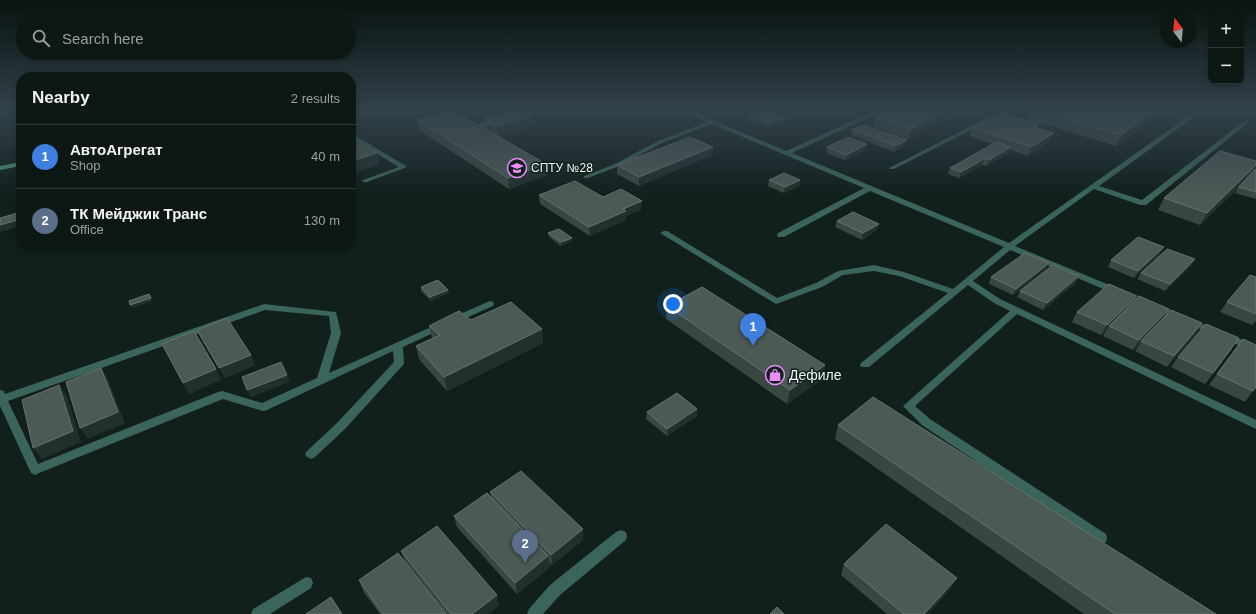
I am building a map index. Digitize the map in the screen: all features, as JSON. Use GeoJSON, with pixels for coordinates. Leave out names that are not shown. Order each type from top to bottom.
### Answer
{"type":"FeatureCollection","features":[{"type":"Feature","properties":{"kind":"street"},"geometry":{"type":"LineString","coordinates":[[0,168],[16,165]]}},
{"type":"Feature","properties":{"kind":"lane"},"geometry":{"type":"LineString","coordinates":[[357,139],[404,167],[364,181]]}},
{"type":"Feature","properties":{"kind":"lane"},"geometry":{"type":"LineString","coordinates":[[586,177],[617,165],[669,139]]}},
{"type":"Feature","properties":{"kind":"lane"},"geometry":{"type":"LineString","coordinates":[[752,139],[1126,295]]}},
{"type":"Feature","properties":{"kind":"lane"},"geometry":{"type":"LineString","coordinates":[[786,153],[818,139]]}},
{"type":"Feature","properties":{"kind":"lane"},"geometry":{"type":"LineString","coordinates":[[892,168],[950,139]]}},
{"type":"Feature","properties":{"kind":"lane"},"geometry":{"type":"LineString","coordinates":[[865,365],[1010,246],[1161,139]]}},
{"type":"Feature","properties":{"kind":"lane"},"geometry":{"type":"LineString","coordinates":[[1094,186],[1143,203],[1225,139]]}},
{"type":"Feature","properties":{"kind":"lane"},"geometry":{"type":"LineString","coordinates":[[781,235],[870,188]]}},
{"type":"Feature","properties":{"kind":"lane"},"geometry":{"type":"LineString","coordinates":[[664,233],[776,301],[819,285],[841,273],[874,268],[901,274],[954,292]]}},
{"type":"Feature","properties":{"kind":"lane"},"geometry":{"type":"LineString","coordinates":[[967,281],[997,301],[1256,425]]}},
{"type":"Feature","properties":{"kind":"lane"},"geometry":{"type":"LineString","coordinates":[[322,380],[336,333],[332,314],[264,307],[1,396],[35,470],[222,395],[263,407],[490,304]]}},
{"type":"Feature","properties":{"kind":"lane"},"geometry":{"type":"LineString","coordinates":[[1148,304],[1256,349]]}},
{"type":"Feature","properties":{"kind":"lane"},"geometry":{"type":"LineString","coordinates":[[1016,310],[908,406],[926,422],[1100,538]]}},
{"type":"Feature","properties":{"kind":"lane"},"geometry":{"type":"LineString","coordinates":[[311,454],[341,426],[399,363],[398,346]]}},
{"type":"Feature","properties":{"kind":"lane"},"geometry":{"type":"LineString","coordinates":[[534,614],[555,590],[621,536]]}},
{"type":"Feature","properties":{"kind":"lane"},"geometry":{"type":"LineString","coordinates":[[258,614],[306,583]]}},
{"type":"Feature","properties":{"kind":"building"},"geometry":{"type":"Polygon","coordinates":[[[446,139],[502,139],[546,164],[508,178],[446,139]]]}},
{"type":"Feature","properties":{"kind":"building"},"geometry":{"type":"Polygon","coordinates":[[[686,139],[694,139],[713,147],[639,177],[617,165],[686,139]]]}},
{"type":"Feature","properties":{"kind":"building"},"geometry":{"type":"Polygon","coordinates":[[[845,139],[852,139],[867,144],[846,155],[827,147],[845,139]]]}},
{"type":"Feature","properties":{"kind":"building"},"geometry":{"type":"Polygon","coordinates":[[[876,139],[907,140],[896,146],[876,139]]]}},
{"type":"Feature","properties":{"kind":"building"},"geometry":{"type":"Polygon","coordinates":[[[1005,139],[1045,139],[1031,147],[1005,139]]]}},
{"type":"Feature","properties":{"kind":"building"},"geometry":{"type":"Polygon","coordinates":[[[356,140],[376,153],[356,160],[356,140]]]}},
{"type":"Feature","properties":{"kind":"building"},"geometry":{"type":"Polygon","coordinates":[[[996,142],[1011,147],[989,160],[984,159],[961,172],[950,168],[996,142]]]}},
{"type":"Feature","properties":{"kind":"building"},"geometry":{"type":"Polygon","coordinates":[[[1220,151],[1256,161],[1256,165],[1207,213],[1164,198],[1220,151]]]}},
{"type":"Feature","properties":{"kind":"building"},"geometry":{"type":"Polygon","coordinates":[[[1255,169],[1256,192],[1239,187],[1255,169]]]}},
{"type":"Feature","properties":{"kind":"building"},"geometry":{"type":"Polygon","coordinates":[[[784,173],[800,180],[785,187],[769,180],[784,173]]]}},
{"type":"Feature","properties":{"kind":"building"},"geometry":{"type":"Polygon","coordinates":[[[575,181],[603,197],[621,189],[642,201],[623,209],[626,211],[589,227],[539,195],[575,181]]]}},
{"type":"Feature","properties":{"kind":"building"},"geometry":{"type":"Polygon","coordinates":[[[853,212],[879,224],[863,233],[837,221],[853,212]]]}},
{"type":"Feature","properties":{"kind":"building"},"geometry":{"type":"Polygon","coordinates":[[[16,213],[16,220],[0,225],[0,218],[16,213]]]}},
{"type":"Feature","properties":{"kind":"building"},"geometry":{"type":"Polygon","coordinates":[[[559,229],[572,238],[561,242],[548,233],[559,229]]]}},
{"type":"Feature","properties":{"kind":"building"},"geometry":{"type":"Polygon","coordinates":[[[1138,237],[1164,247],[1138,271],[1111,260],[1138,237]]]}},
{"type":"Feature","properties":{"kind":"building"},"geometry":{"type":"Polygon","coordinates":[[[1167,249],[1195,259],[1170,284],[1141,273],[1167,249]]]}},
{"type":"Feature","properties":{"kind":"building"},"geometry":{"type":"Polygon","coordinates":[[[1025,253],[1049,263],[1016,289],[991,277],[1025,253]]]}},
{"type":"Feature","properties":{"kind":"building"},"geometry":{"type":"Polygon","coordinates":[[[1053,265],[1079,276],[1047,303],[1020,291],[1053,265]]]}},
{"type":"Feature","properties":{"kind":"building"},"geometry":{"type":"Polygon","coordinates":[[[1250,275],[1256,277],[1256,314],[1227,302],[1250,275]]]}},
{"type":"Feature","properties":{"kind":"building"},"geometry":{"type":"Polygon","coordinates":[[[438,280],[448,290],[430,297],[421,287],[438,280]]]}},
{"type":"Feature","properties":{"kind":"building"},"geometry":{"type":"Polygon","coordinates":[[[1109,284],[1137,296],[1107,325],[1077,312],[1109,284]]]}},
{"type":"Feature","properties":{"kind":"building"},"geometry":{"type":"Polygon","coordinates":[[[702,287],[825,365],[790,390],[667,306],[702,287]]]}},
{"type":"Feature","properties":{"kind":"building"},"geometry":{"type":"Polygon","coordinates":[[[149,294],[151,298],[130,305],[129,301],[149,294]]]}},
{"type":"Feature","properties":{"kind":"building"},"geometry":{"type":"Polygon","coordinates":[[[1139,296],[1169,309],[1139,340],[1109,326],[1139,296]]]}},
{"type":"Feature","properties":{"kind":"building"},"geometry":{"type":"Polygon","coordinates":[[[511,302],[542,329],[444,377],[416,346],[440,335],[429,326],[459,311],[471,320],[511,302]]]}},
{"type":"Feature","properties":{"kind":"building"},"geometry":{"type":"Polygon","coordinates":[[[1171,310],[1202,323],[1174,356],[1141,341],[1171,310]]]}},
{"type":"Feature","properties":{"kind":"building"},"geometry":{"type":"Polygon","coordinates":[[[227,318],[251,355],[219,368],[197,330],[227,318]]]}},
{"type":"Feature","properties":{"kind":"building"},"geometry":{"type":"Polygon","coordinates":[[[1206,324],[1239,338],[1213,373],[1178,357],[1206,324]]]}},
{"type":"Feature","properties":{"kind":"building"},"geometry":{"type":"Polygon","coordinates":[[[194,331],[216,369],[183,383],[162,344],[194,331]]]}},
{"type":"Feature","properties":{"kind":"building"},"geometry":{"type":"Polygon","coordinates":[[[1243,339],[1256,345],[1256,387],[1253,391],[1217,374],[1243,339]]]}},
{"type":"Feature","properties":{"kind":"building"},"geometry":{"type":"Polygon","coordinates":[[[281,362],[287,375],[247,390],[242,377],[281,362]]]}},
{"type":"Feature","properties":{"kind":"building"},"geometry":{"type":"Polygon","coordinates":[[[101,368],[118,412],[80,428],[66,382],[101,368]]]}},
{"type":"Feature","properties":{"kind":"building"},"geometry":{"type":"Polygon","coordinates":[[[59,385],[73,431],[33,448],[22,400],[59,385]]]}},
{"type":"Feature","properties":{"kind":"building"},"geometry":{"type":"Polygon","coordinates":[[[677,393],[697,409],[667,429],[647,412],[677,393]]]}},
{"type":"Feature","properties":{"kind":"building"},"geometry":{"type":"Polygon","coordinates":[[[873,397],[1216,614],[1115,614],[838,425],[873,397]]]}},
{"type":"Feature","properties":{"kind":"building"},"geometry":{"type":"Polygon","coordinates":[[[521,471],[583,529],[551,555],[490,492],[521,471]]]}},
{"type":"Feature","properties":{"kind":"building"},"geometry":{"type":"Polygon","coordinates":[[[487,493],[548,556],[515,583],[454,516],[487,493]]]}},
{"type":"Feature","properties":{"kind":"building"},"geometry":{"type":"Polygon","coordinates":[[[886,524],[957,578],[924,614],[904,614],[844,564],[886,524]]]}},
{"type":"Feature","properties":{"kind":"building"},"geometry":{"type":"Polygon","coordinates":[[[437,526],[497,595],[472,614],[451,614],[401,551],[437,526]]]}},
{"type":"Feature","properties":{"kind":"building"},"geometry":{"type":"Polygon","coordinates":[[[398,553],[446,614],[383,614],[359,580],[398,553]]]}},
{"type":"Feature","properties":{"kind":"building"},"geometry":{"type":"Polygon","coordinates":[[[331,597],[342,614],[306,614],[331,597]]]}},
{"type":"Feature","properties":{"kind":"building"},"geometry":{"type":"Polygon","coordinates":[[[777,607],[784,614],[770,614],[777,607]]]}},
{"type":"Feature","properties":{"kind":"place","name":"СПТУ №28"},"geometry":{"type":"Point","coordinates":[517,168]}},
{"type":"Feature","properties":{"kind":"place","name":"АвтоАгрегат"},"geometry":{"type":"Point","coordinates":[753,346]}},
{"type":"Feature","properties":{"kind":"place","name":"Дефиле"},"geometry":{"type":"Point","coordinates":[775,375]}},
{"type":"Feature","properties":{"kind":"place","name":"ТК Мейджик Транс"},"geometry":{"type":"Point","coordinates":[525,563]}}]}
